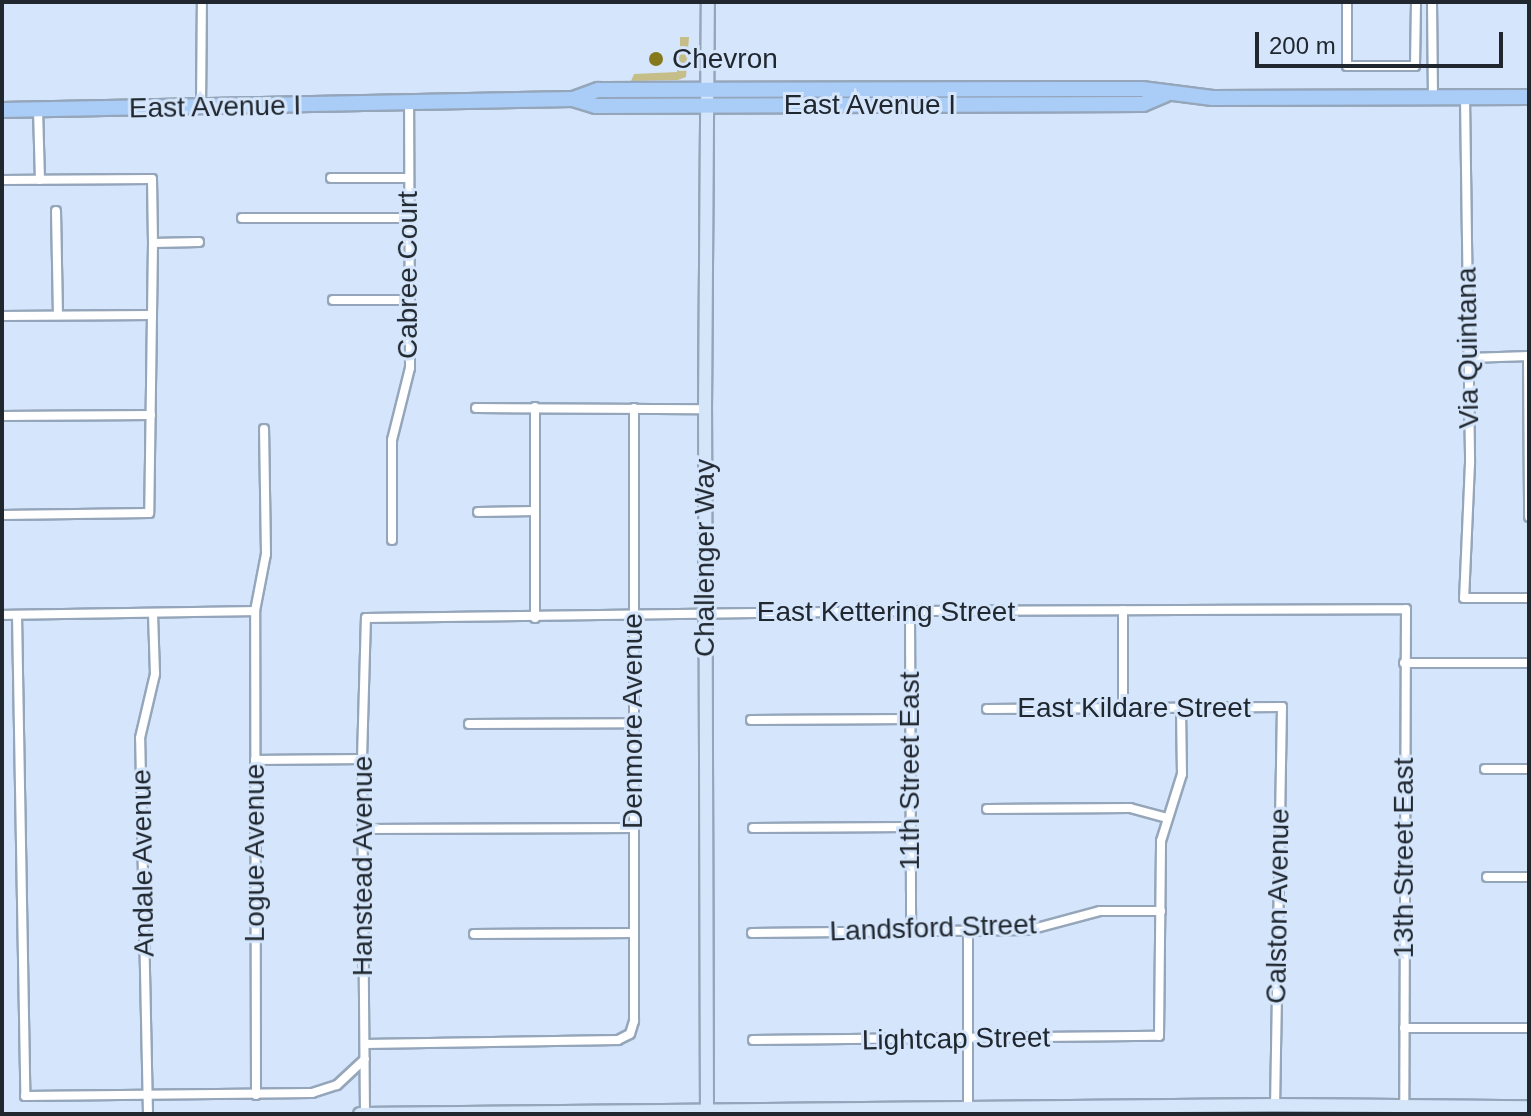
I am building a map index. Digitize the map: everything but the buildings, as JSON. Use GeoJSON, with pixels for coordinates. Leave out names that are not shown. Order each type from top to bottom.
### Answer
{"type":"FeatureCollection","features":[{"type":"Feature","properties":{"kind":"main road","name":"Challenger Way"},"geometry":{"type":"LineString","coordinates":[[707,1112],[705,409],[708,2]]}},
{"type":"Feature","properties":{"kind":"main road","name":"East Avenue I"},"geometry":{"type":"LineString","coordinates":[[2,110],[573,99],[596,106],[708,98],[987,97],[1142,89],[1166,94],[1529,97]]}},
{"type":"Feature","properties":{"kind":"main road"},"geometry":{"type":"LineString","coordinates":[[362,1114],[1211,1110],[1275,1105],[1529,1107]]}},
{"type":"Feature","properties":{"kind":"street"},"geometry":{"type":"LineString","coordinates":[[201,107],[202,2]]}},
{"type":"Feature","properties":{"kind":"street"},"geometry":{"type":"LineString","coordinates":[[1347,2],[1347,66],[1415,66],[1416,2]]}},
{"type":"Feature","properties":{"kind":"street"},"geometry":{"type":"LineString","coordinates":[[1432,2],[1433,97]]}},
{"type":"Feature","properties":{"kind":"street","name":"Via Quintana"},"geometry":{"type":"LineString","coordinates":[[1465,97],[1470,463],[1464,598],[1529,598]]}},
{"type":"Feature","properties":{"kind":"street","name":"Cabree Court"},"geometry":{"type":"LineString","coordinates":[[392,540],[392,440],[410,368],[407,218],[409,104]]}},
{"type":"Feature","properties":{"kind":"street"},"geometry":{"type":"LineString","coordinates":[[38,109],[40,180]]}},
{"type":"Feature","properties":{"kind":"street"},"geometry":{"type":"LineString","coordinates":[[331,178],[407,178]]}},
{"type":"Feature","properties":{"kind":"street"},"geometry":{"type":"LineString","coordinates":[[2,180],[152,179],[153,243],[149,513],[2,515]]}},
{"type":"Feature","properties":{"kind":"street"},"geometry":{"type":"LineString","coordinates":[[56,211],[58,315]]}},
{"type":"Feature","properties":{"kind":"street"},"geometry":{"type":"LineString","coordinates":[[242,218],[407,218]]}},
{"type":"Feature","properties":{"kind":"street"},"geometry":{"type":"LineString","coordinates":[[153,243],[199,242]]}},
{"type":"Feature","properties":{"kind":"street"},"geometry":{"type":"LineString","coordinates":[[333,300],[408,300]]}},
{"type":"Feature","properties":{"kind":"street"},"geometry":{"type":"LineString","coordinates":[[2,316],[152,315]]}},
{"type":"Feature","properties":{"kind":"street"},"geometry":{"type":"LineString","coordinates":[[1469,358],[1528,356],[1529,517]]}},
{"type":"Feature","properties":{"kind":"street"},"geometry":{"type":"LineString","coordinates":[[535,407],[535,618]]}},
{"type":"Feature","properties":{"kind":"street"},"geometry":{"type":"LineString","coordinates":[[476,408],[705,409]]}},
{"type":"Feature","properties":{"kind":"street","name":"Denmore Avenue"},"geometry":{"type":"LineString","coordinates":[[365,1044],[618,1040],[630,1034],[634,1021],[634,408]]}},
{"type":"Feature","properties":{"kind":"street"},"geometry":{"type":"LineString","coordinates":[[2,416],[151,415]]}},
{"type":"Feature","properties":{"kind":"street","name":"Logue Avenue"},"geometry":{"type":"LineString","coordinates":[[256,1095],[255,611],[266,554],[264,429]]}},
{"type":"Feature","properties":{"kind":"street"},"geometry":{"type":"LineString","coordinates":[[478,512],[535,511]]}},
{"type":"Feature","properties":{"kind":"street","name":"East Kettering Street"},"geometry":{"type":"LineString","coordinates":[[366,618],[1406,609]]}},
{"type":"Feature","properties":{"kind":"street","name":"13th Street East"},"geometry":{"type":"LineString","coordinates":[[1404,1107],[1406,609]]}},
{"type":"Feature","properties":{"kind":"street"},"geometry":{"type":"LineString","coordinates":[[1123,610],[1123,708]]}},
{"type":"Feature","properties":{"kind":"street"},"geometry":{"type":"LineString","coordinates":[[2,615],[255,611]]}},
{"type":"Feature","properties":{"kind":"street","name":"11th Street East"},"geometry":{"type":"LineString","coordinates":[[910,611],[911,932]]}},
{"type":"Feature","properties":{"kind":"street","name":"Andale Avenue"},"geometry":{"type":"LineString","coordinates":[[148,1114],[140,738],[155,674],[153,613]]}},
{"type":"Feature","properties":{"kind":"street"},"geometry":{"type":"LineString","coordinates":[[17,615],[25,1096],[312,1093],[337,1085],[365,1059]]}},
{"type":"Feature","properties":{"kind":"street","name":"Hanstead Avenue"},"geometry":{"type":"LineString","coordinates":[[362,1114],[365,1044],[362,759],[366,618]]}},
{"type":"Feature","properties":{"kind":"street"},"geometry":{"type":"LineString","coordinates":[[1404,663],[1529,663]]}},
{"type":"Feature","properties":{"kind":"street","name":"East Kildare Street"},"geometry":{"type":"LineString","coordinates":[[987,709],[1282,707]]}},
{"type":"Feature","properties":{"kind":"street","name":"Calston Avenue"},"geometry":{"type":"LineString","coordinates":[[1275,1105],[1282,707]]}},
{"type":"Feature","properties":{"kind":"street"},"geometry":{"type":"LineString","coordinates":[[1161,911],[1161,841],[1182,774],[1181,708]]}},
{"type":"Feature","properties":{"kind":"street"},"geometry":{"type":"LineString","coordinates":[[751,720],[910,719]]}},
{"type":"Feature","properties":{"kind":"street"},"geometry":{"type":"LineString","coordinates":[[469,724],[633,723]]}},
{"type":"Feature","properties":{"kind":"street"},"geometry":{"type":"LineString","coordinates":[[255,760],[362,759]]}},
{"type":"Feature","properties":{"kind":"street"},"geometry":{"type":"LineString","coordinates":[[1485,769],[1529,769]]}},
{"type":"Feature","properties":{"kind":"street"},"geometry":{"type":"LineString","coordinates":[[987,809],[1130,808],[1167,818]]}},
{"type":"Feature","properties":{"kind":"street"},"geometry":{"type":"LineString","coordinates":[[753,828],[909,827]]}},
{"type":"Feature","properties":{"kind":"street"},"geometry":{"type":"LineString","coordinates":[[364,829],[634,828]]}},
{"type":"Feature","properties":{"kind":"street"},"geometry":{"type":"LineString","coordinates":[[1487,877],[1529,877]]}},
{"type":"Feature","properties":{"kind":"street","name":"Landsford Street"},"geometry":{"type":"LineString","coordinates":[[752,933],[1029,930],[1100,911],[1161,911]]}},
{"type":"Feature","properties":{"kind":"street","name":"Lightcap Street"},"geometry":{"type":"LineString","coordinates":[[753,1040],[1159,1036],[1161,911]]}},
{"type":"Feature","properties":{"kind":"street"},"geometry":{"type":"LineString","coordinates":[[968,932],[968,1111]]}},
{"type":"Feature","properties":{"kind":"street"},"geometry":{"type":"LineString","coordinates":[[474,934],[634,933]]}},
{"type":"Feature","properties":{"kind":"street"},"geometry":{"type":"LineString","coordinates":[[1404,1028],[1529,1028]]}},
{"type":"Feature","properties":{"kind":"shaded area"},"geometry":{"type":"Polygon","coordinates":[[[680,37],[689,37],[686,77],[678,80],[631,81],[634,74],[677,72],[680,49],[683,48],[680,47],[680,37]]]}},
{"type":"Feature","properties":{"kind":"place","name":"Chevron"},"geometry":{"type":"Point","coordinates":[656,59]}}]}
